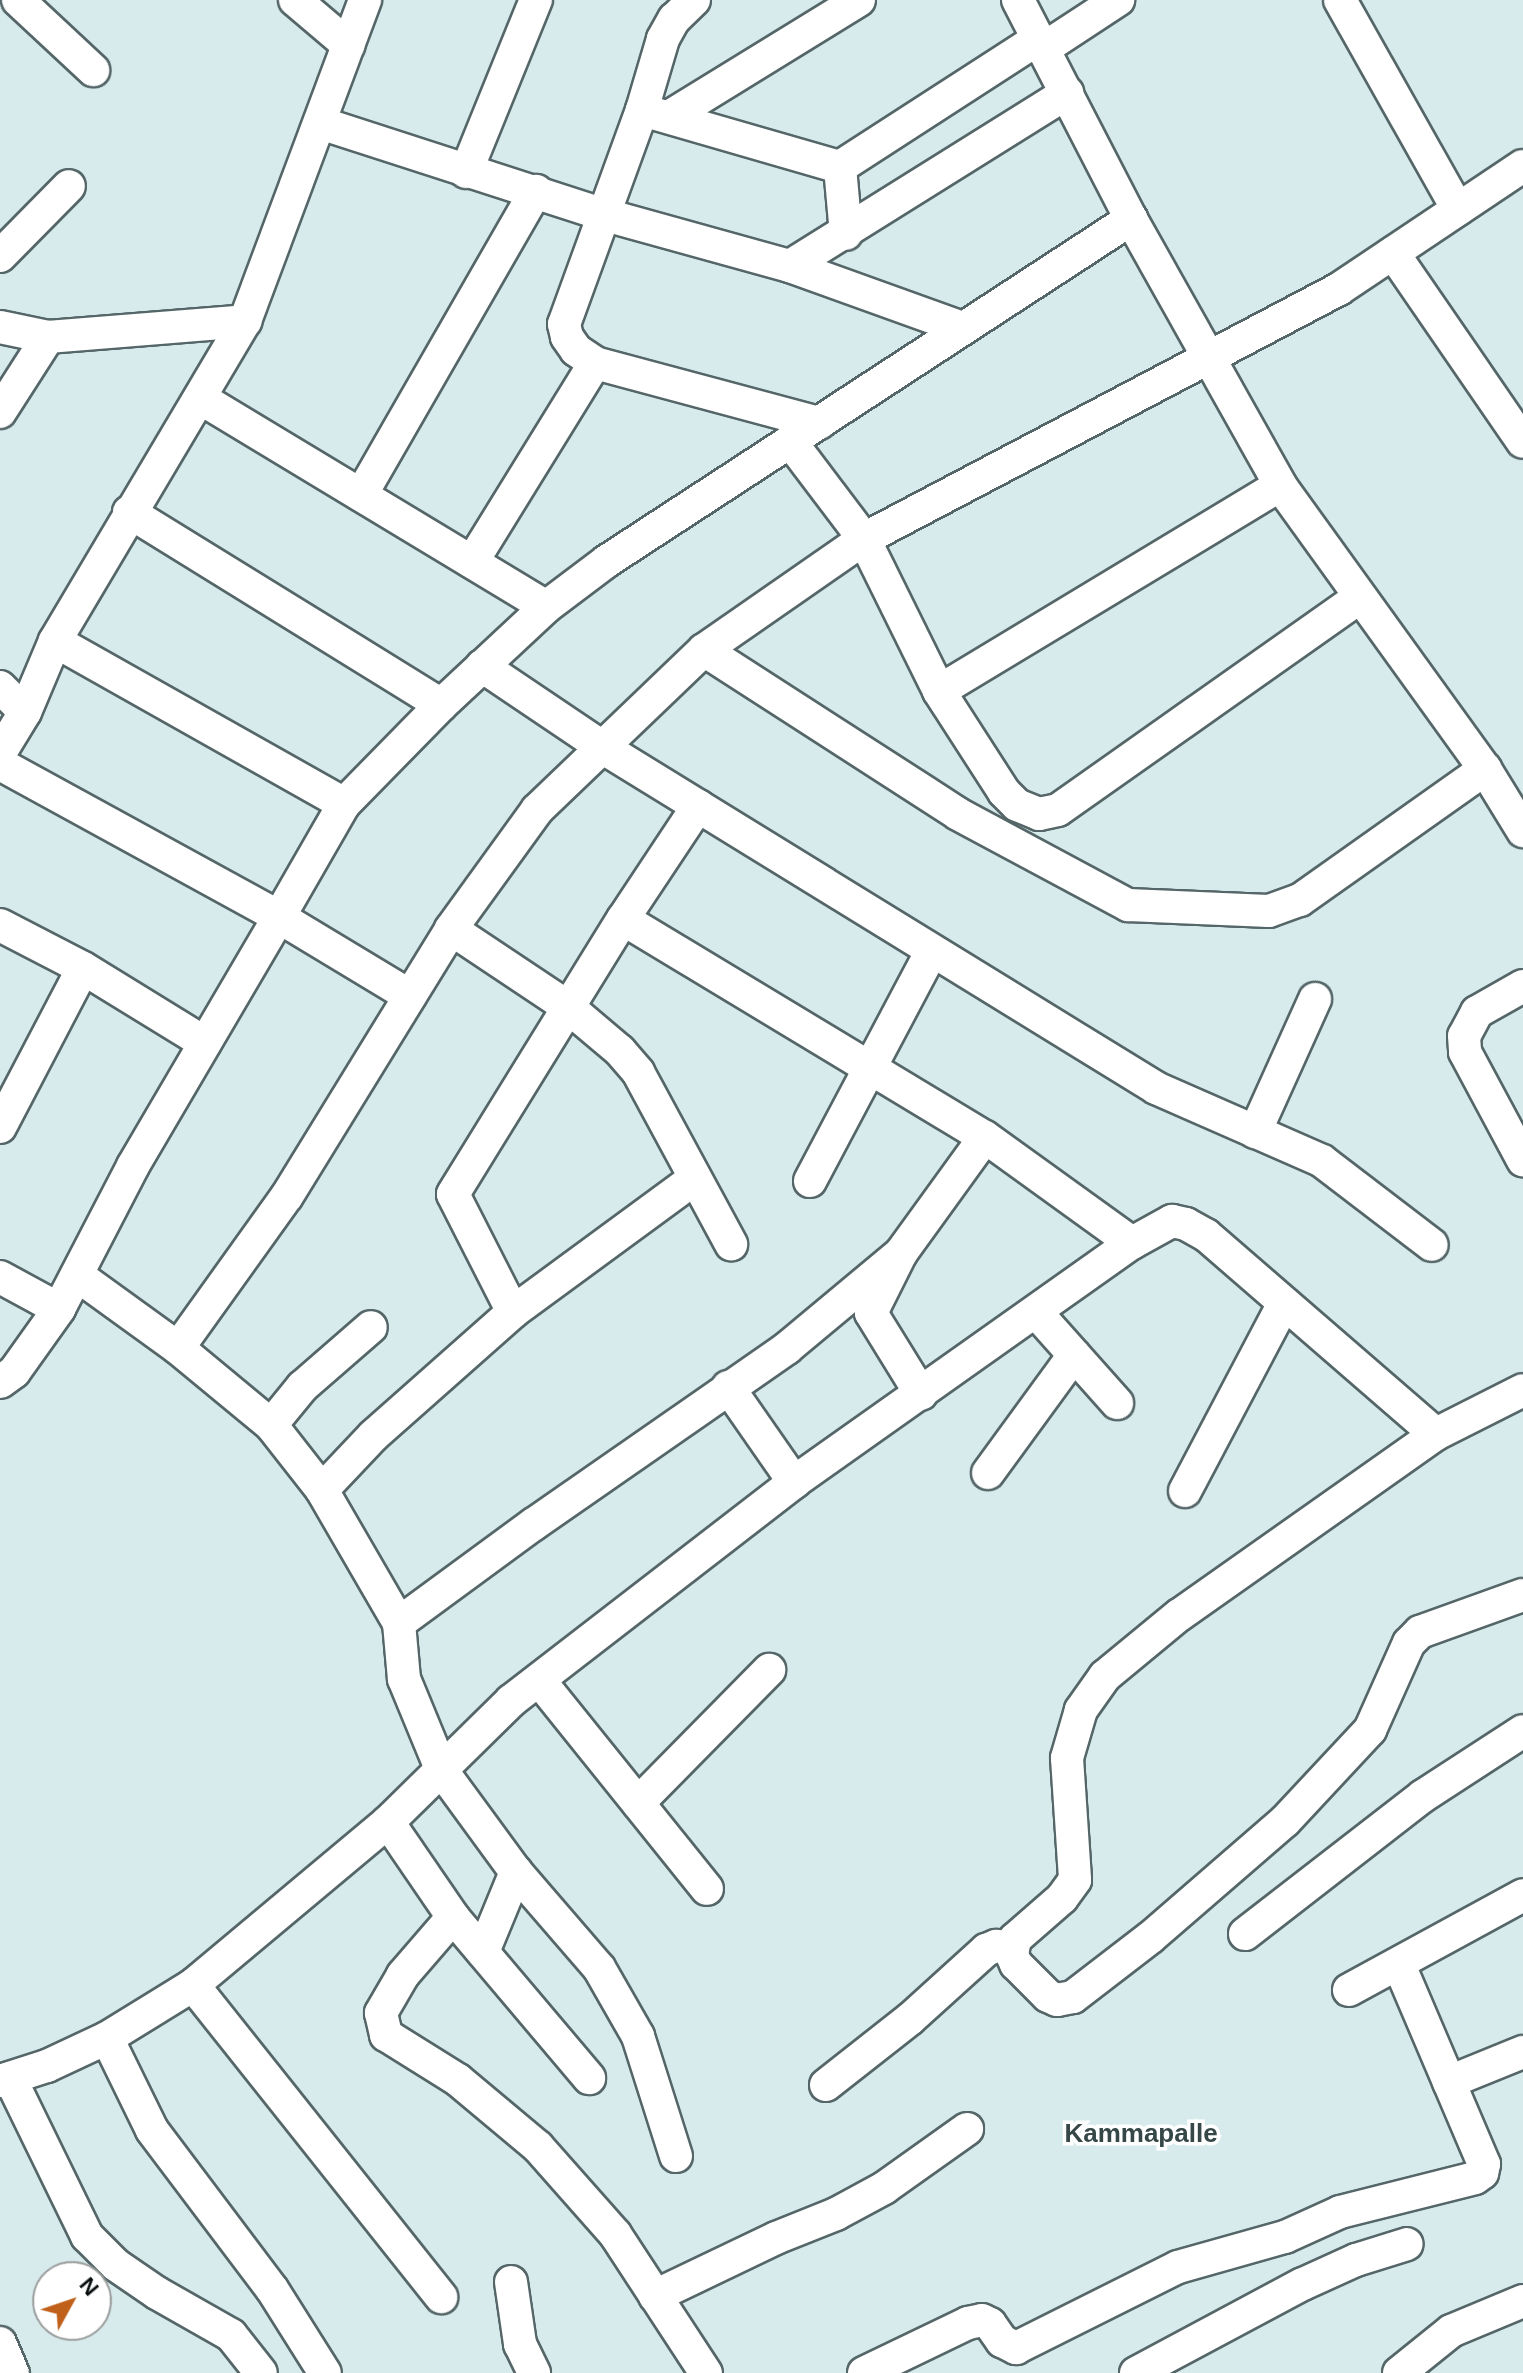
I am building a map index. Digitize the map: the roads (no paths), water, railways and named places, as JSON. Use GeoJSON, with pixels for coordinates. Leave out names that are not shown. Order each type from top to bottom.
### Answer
{"type":"FeatureCollection","features":[{"type":"Feature","properties":{"kind":"street"},"geometry":{"type":"LineString","coordinates":[[18,0],[93,70]]}},
{"type":"Feature","properties":{"kind":"street"},"geometry":{"type":"LineString","coordinates":[[295,0],[348,45]]}},
{"type":"Feature","properties":{"kind":"street"},"geometry":{"type":"LineString","coordinates":[[0,753],[25,712],[55,641],[245,321],[365,0]]}},
{"type":"Feature","properties":{"kind":"street"},"geometry":{"type":"LineString","coordinates":[[466,172],[536,0]]}},
{"type":"Feature","properties":{"kind":"street"},"geometry":{"type":"LineString","coordinates":[[694,0],[674,19],[663,39],[655,114],[602,214],[564,324],[567,337],[576,350],[595,363],[819,423]]}},
{"type":"Feature","properties":{"kind":"street"},"geometry":{"type":"LineString","coordinates":[[655,114],[859,0]]}},
{"type":"Feature","properties":{"kind":"street"},"geometry":{"type":"LineString","coordinates":[[1018,0],[1206,358],[1280,485],[1485,769],[1523,831]]}},
{"type":"Feature","properties":{"kind":"street"},"geometry":{"type":"LineString","coordinates":[[655,114],[840,167],[1118,0]]}},
{"type":"Feature","properties":{"kind":"street"},"geometry":{"type":"LineString","coordinates":[[1345,2],[1458,209]]}},
{"type":"Feature","properties":{"kind":"street"},"geometry":{"type":"LineString","coordinates":[[790,266],[846,234],[1067,93]]}},
{"type":"Feature","properties":{"kind":"street"},"geometry":{"type":"LineString","coordinates":[[320,123],[602,214],[790,266],[962,328]]}},
{"type":"Feature","properties":{"kind":"street"},"geometry":{"type":"LineString","coordinates":[[178,1348],[287,1196],[451,929],[537,810],[704,650],[864,539],[1339,289],[1523,166]]}},
{"type":"Feature","properties":{"kind":"street"},"geometry":{"type":"LineString","coordinates":[[840,167],[846,234]]}},
{"type":"Feature","properties":{"kind":"street"},"geometry":{"type":"LineString","coordinates":[[0,256],[69,186]]}},
{"type":"Feature","properties":{"kind":"street"},"geometry":{"type":"LineString","coordinates":[[361,495],[536,191]]}},
{"type":"Feature","properties":{"kind":"street"},"geometry":{"type":"LineString","coordinates":[[0,1382],[14,1372],[59,1309],[133,1166],[344,804],[482,666],[546,607],[607,561],[1131,219]]}},
{"type":"Feature","properties":{"kind":"street"},"geometry":{"type":"LineString","coordinates":[[1393,253],[1514,410],[1523,442]]}},
{"type":"Feature","properties":{"kind":"street"},"geometry":{"type":"LineString","coordinates":[[0,327],[48,337],[245,321]]}},
{"type":"Feature","properties":{"kind":"street"},"geometry":{"type":"LineString","coordinates":[[0,412],[48,337]]}},
{"type":"Feature","properties":{"kind":"street"},"geometry":{"type":"LineString","coordinates":[[472,562],[595,363]]}},
{"type":"Feature","properties":{"kind":"street"},"geometry":{"type":"LineString","coordinates":[[200,398],[546,607]]}},
{"type":"Feature","properties":{"kind":"street"},"geometry":{"type":"LineString","coordinates":[[790,441],[864,539],[939,691],[1004,792],[1017,805],[1039,814],[1058,810],[1359,598]]}},
{"type":"Feature","properties":{"kind":"street"},"geometry":{"type":"LineString","coordinates":[[939,691],[1280,485]]}},
{"type":"Feature","properties":{"kind":"street"},"geometry":{"type":"LineString","coordinates":[[129,512],[441,705]]}},
{"type":"Feature","properties":{"kind":"street"},"geometry":{"type":"LineString","coordinates":[[55,641],[344,804]]}},
{"type":"Feature","properties":{"kind":"street"},"geometry":{"type":"LineString","coordinates":[[704,650],[958,814],[1128,905],[1269,911],[1300,900],[1485,769]]}},
{"type":"Feature","properties":{"kind":"street"},"geometry":{"type":"LineString","coordinates":[[482,666],[602,747],[1156,1088],[1322,1161],[1432,1245]]}},
{"type":"Feature","properties":{"kind":"street"},"geometry":{"type":"LineString","coordinates":[[0,687],[25,712]]}},
{"type":"Feature","properties":{"kind":"street"},"geometry":{"type":"LineString","coordinates":[[0,764],[279,917],[410,996]]}},
{"type":"Feature","properties":{"kind":"street"},"geometry":{"type":"LineString","coordinates":[[513,1312],[453,1194],[623,919],[698,806]]}},
{"type":"Feature","properties":{"kind":"street"},"geometry":{"type":"LineString","coordinates":[[623,919],[985,1137],[1132,1243]]}},
{"type":"Feature","properties":{"kind":"street"},"geometry":{"type":"LineString","coordinates":[[0,925],[83,968],[205,1043]]}},
{"type":"Feature","properties":{"kind":"street"},"geometry":{"type":"LineString","coordinates":[[451,929],[568,1007],[620,1051],[638,1072],[731,1244]]}},
{"type":"Feature","properties":{"kind":"street"},"geometry":{"type":"LineString","coordinates":[[810,1181],[932,951]]}},
{"type":"Feature","properties":{"kind":"street"},"geometry":{"type":"LineString","coordinates":[[0,1127],[83,968]]}},
{"type":"Feature","properties":{"kind":"street"},"geometry":{"type":"LineString","coordinates":[[1523,986],[1477,1012],[1464,1036],[1465,1052],[1523,1160]]}},
{"type":"Feature","properties":{"kind":"street"},"geometry":{"type":"LineString","coordinates":[[1255,1132],[1315,999]]}},
{"type":"Feature","properties":{"kind":"street"},"geometry":{"type":"LineString","coordinates":[[921,1394],[871,1313],[901,1253],[985,1137]]}},
{"type":"Feature","properties":{"kind":"street"},"geometry":{"type":"LineString","coordinates":[[322,1490],[373,1436],[513,1312],[694,1179]]}},
{"type":"Feature","properties":{"kind":"street"},"geometry":{"type":"LineString","coordinates":[[261,2373],[231,2335],[157,2293],[116,2265],[87,2236],[5,2079],[47,2066],[107,2038],[193,1985],[388,1822],[511,1701],[794,1482],[1132,1243],[1172,1221],[1186,1224],[1206,1235],[1436,1434]]}},
{"type":"Feature","properties":{"kind":"street"},"geometry":{"type":"LineString","coordinates":[[399,1623],[787,1348],[901,1253]]}},
{"type":"Feature","properties":{"kind":"street"},"geometry":{"type":"LineString","coordinates":[[77,1275],[178,1348],[271,1425],[322,1490],[399,1623],[404,1679],[442,1771],[516,1872],[599,1968],[638,2036],[676,2156]]}},
{"type":"Feature","properties":{"kind":"street"},"geometry":{"type":"LineString","coordinates":[[0,1277],[59,1309]]}},
{"type":"Feature","properties":{"kind":"street"},"geometry":{"type":"LineString","coordinates":[[1185,1491],[1284,1303]]}},
{"type":"Feature","properties":{"kind":"street"},"geometry":{"type":"LineString","coordinates":[[1036,1312],[1117,1403]]}},
{"type":"Feature","properties":{"kind":"street"},"geometry":{"type":"LineString","coordinates":[[271,1425],[302,1387],[371,1327]]}},
{"type":"Feature","properties":{"kind":"street"},"geometry":{"type":"LineString","coordinates":[[988,1473],[1074,1355]]}},
{"type":"Feature","properties":{"kind":"street"},"geometry":{"type":"LineString","coordinates":[[728,1387],[794,1482]]}},
{"type":"Feature","properties":{"kind":"street"},"geometry":{"type":"LineString","coordinates":[[1523,1390],[1436,1434],[1179,1615],[1105,1676],[1081,1710],[1067,1758],[1075,1880],[1062,1898],[1015,1939],[1012,1947],[1016,1964],[1048,1996],[1057,2000],[1073,1997],[1151,1937],[1285,1821],[1370,1730],[1409,1643],[1420,1632],[1523,1595]]}},
{"type":"Feature","properties":{"kind":"street"},"geometry":{"type":"LineString","coordinates":[[638,1803],[769,1670]]}},
{"type":"Feature","properties":{"kind":"street"},"geometry":{"type":"LineString","coordinates":[[539,1680],[707,1889]]}},
{"type":"Feature","properties":{"kind":"street"},"geometry":{"type":"LineString","coordinates":[[1245,1934],[1423,1796],[1523,1731]]}},
{"type":"Feature","properties":{"kind":"street"},"geometry":{"type":"LineString","coordinates":[[388,1822],[453,1917],[589,2078]]}},
{"type":"Feature","properties":{"kind":"street"},"geometry":{"type":"LineString","coordinates":[[483,1952],[516,1872]]}},
{"type":"Feature","properties":{"kind":"street"},"geometry":{"type":"LineString","coordinates":[[1349,1990],[1523,1895]]}},
{"type":"Feature","properties":{"kind":"street"},"geometry":{"type":"LineString","coordinates":[[453,1917],[403,1975],[381,2013],[386,2035],[395,2044],[458,2080],[538,2147],[615,2234],[706,2373]]}},
{"type":"Feature","properties":{"kind":"street"},"geometry":{"type":"LineString","coordinates":[[826,2085],[910,2019],[986,1950],[996,1946],[1012,1947]]}},
{"type":"Feature","properties":{"kind":"street"},"geometry":{"type":"LineString","coordinates":[[864,2373],[968,2323],[982,2320],[990,2324],[1002,2341],[1016,2348],[1178,2267],[1285,2237],[1340,2212],[1475,2178],[1482,2173],[1484,2164],[1399,1965]]}},
{"type":"Feature","properties":{"kind":"street"},"geometry":{"type":"LineString","coordinates":[[193,1985],[441,2297]]}},
{"type":"Feature","properties":{"kind":"street"},"geometry":{"type":"LineString","coordinates":[[107,2038],[152,2130],[191,2187],[272,2289],[325,2373]]}},
{"type":"Feature","properties":{"kind":"street"},"geometry":{"type":"LineString","coordinates":[[1449,2082],[1523,2052]]}},
{"type":"Feature","properties":{"kind":"street"},"geometry":{"type":"LineString","coordinates":[[655,2296],[776,2238],[836,2214],[884,2188],[967,2129]]}},
{"type":"Feature","properties":{"kind":"street"},"geometry":{"type":"LineString","coordinates":[[1136,2373],[1303,2284],[1356,2260],[1407,2244]]}},
{"type":"Feature","properties":{"kind":"street"},"geometry":{"type":"LineString","coordinates":[[511,2282],[520,2344],[534,2373]]}},
{"type":"Feature","properties":{"kind":"street"},"geometry":{"type":"LineString","coordinates":[[1399,2373],[1451,2331],[1523,2301]]}},
{"type":"Feature","properties":{"kind":"street"},"geometry":{"type":"LineString","coordinates":[[0,2343],[13,2373]]}},
{"type":"Feature","properties":{"kind":"district","name":"Kammapalle"},"geometry":{"type":"Point","coordinates":[1141,2134]}}]}
